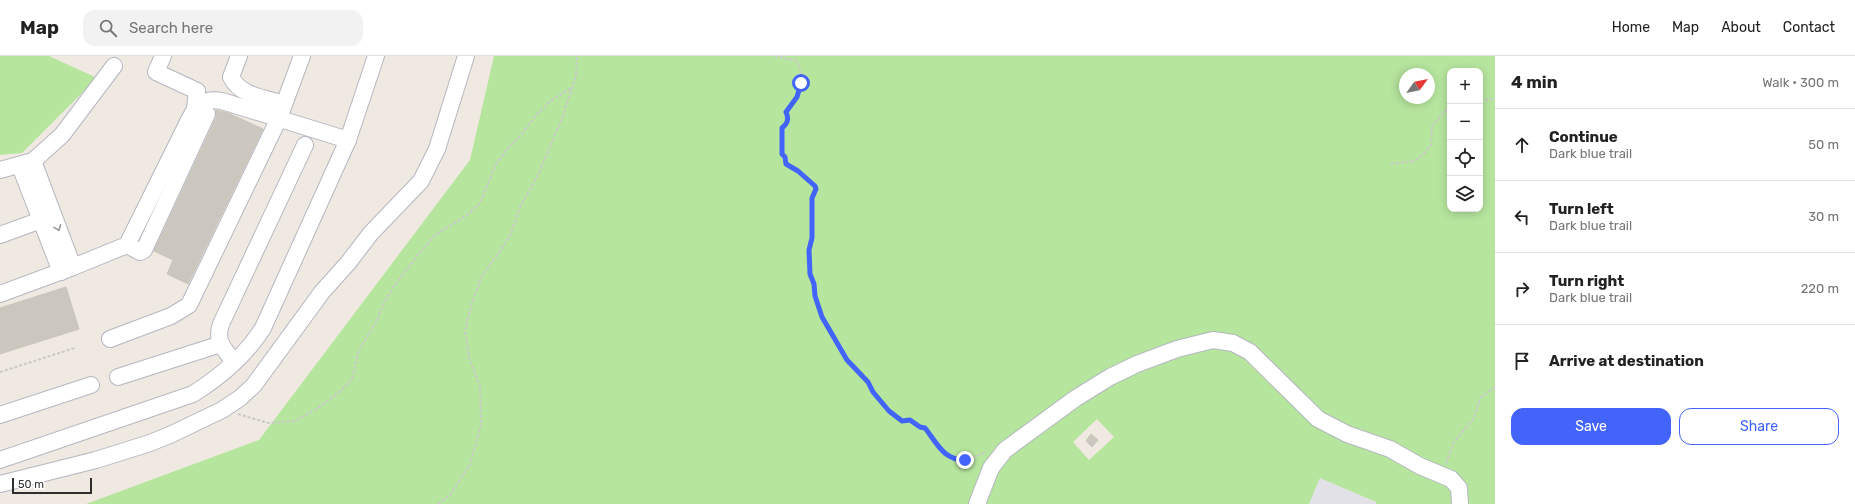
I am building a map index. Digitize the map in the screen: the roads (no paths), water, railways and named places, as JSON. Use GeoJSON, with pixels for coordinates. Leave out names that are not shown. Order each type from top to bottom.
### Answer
{"type":"FeatureCollection","features":[{"type":"Feature","properties":{"kind":"street"},"geometry":{"type":"LineString","coordinates":[[163,56],[156,72],[197,91],[201,111]]}},
{"type":"Feature","properties":{"kind":"street"},"geometry":{"type":"LineString","coordinates":[[239,56],[231,77],[234,84],[242,91],[282,111],[348,140]]}},
{"type":"Feature","properties":{"kind":"street"},"geometry":{"type":"LineString","coordinates":[[110,339],[171,316],[189,305],[282,111],[302,56]]}},
{"type":"Feature","properties":{"kind":"street"},"geometry":{"type":"LineString","coordinates":[[0,460],[193,394],[214,380],[254,342],[263,328],[348,140],[376,56]]}},
{"type":"Feature","properties":{"kind":"street"},"geometry":{"type":"LineString","coordinates":[[0,484],[96,460],[150,443],[222,410],[240,398],[254,385],[322,292],[348,263],[371,233],[421,181],[437,148],[466,56]]}},
{"type":"Feature","properties":{"kind":"street"},"geometry":{"type":"LineString","coordinates":[[0,170],[26,164],[62,135],[114,66]]}},
{"type":"Feature","properties":{"kind":"street"},"geometry":{"type":"LineString","coordinates":[[0,294],[67,270],[127,245],[140,252],[144,250],[201,111],[201,103],[213,99],[282,111]]}},
{"type":"Feature","properties":{"kind":"street"},"geometry":{"type":"LineString","coordinates":[[234,362],[221,344],[218,333],[220,324],[305,145]]}},
{"type":"Feature","properties":{"kind":"street"},"geometry":{"type":"LineString","coordinates":[[26,164],[67,270]]}},
{"type":"Feature","properties":{"kind":"street"},"geometry":{"type":"LineString","coordinates":[[26,164],[41,220],[67,270]]}},
{"type":"Feature","properties":{"kind":"street"},"geometry":{"type":"LineString","coordinates":[[0,235],[41,220]]}},
{"type":"Feature","properties":{"kind":"street"},"geometry":{"type":"LineString","coordinates":[[977,504],[991,468],[1005,450],[1076,398],[1110,377],[1156,356],[1213,340],[1233,344],[1250,352],[1318,419],[1347,434],[1390,450],[1440,476],[1451,479],[1470,504]]}},
{"type":"Feature","properties":{"kind":"street"},"geometry":{"type":"LineString","coordinates":[[118,377],[221,344]]}},
{"type":"Feature","properties":{"kind":"street"},"geometry":{"type":"LineString","coordinates":[[0,415],[91,385]]}},
{"type":"Feature","properties":{"kind":"street"},"geometry":{"type":"LineString","coordinates":[[1459,488],[1460,504]]}}]}
